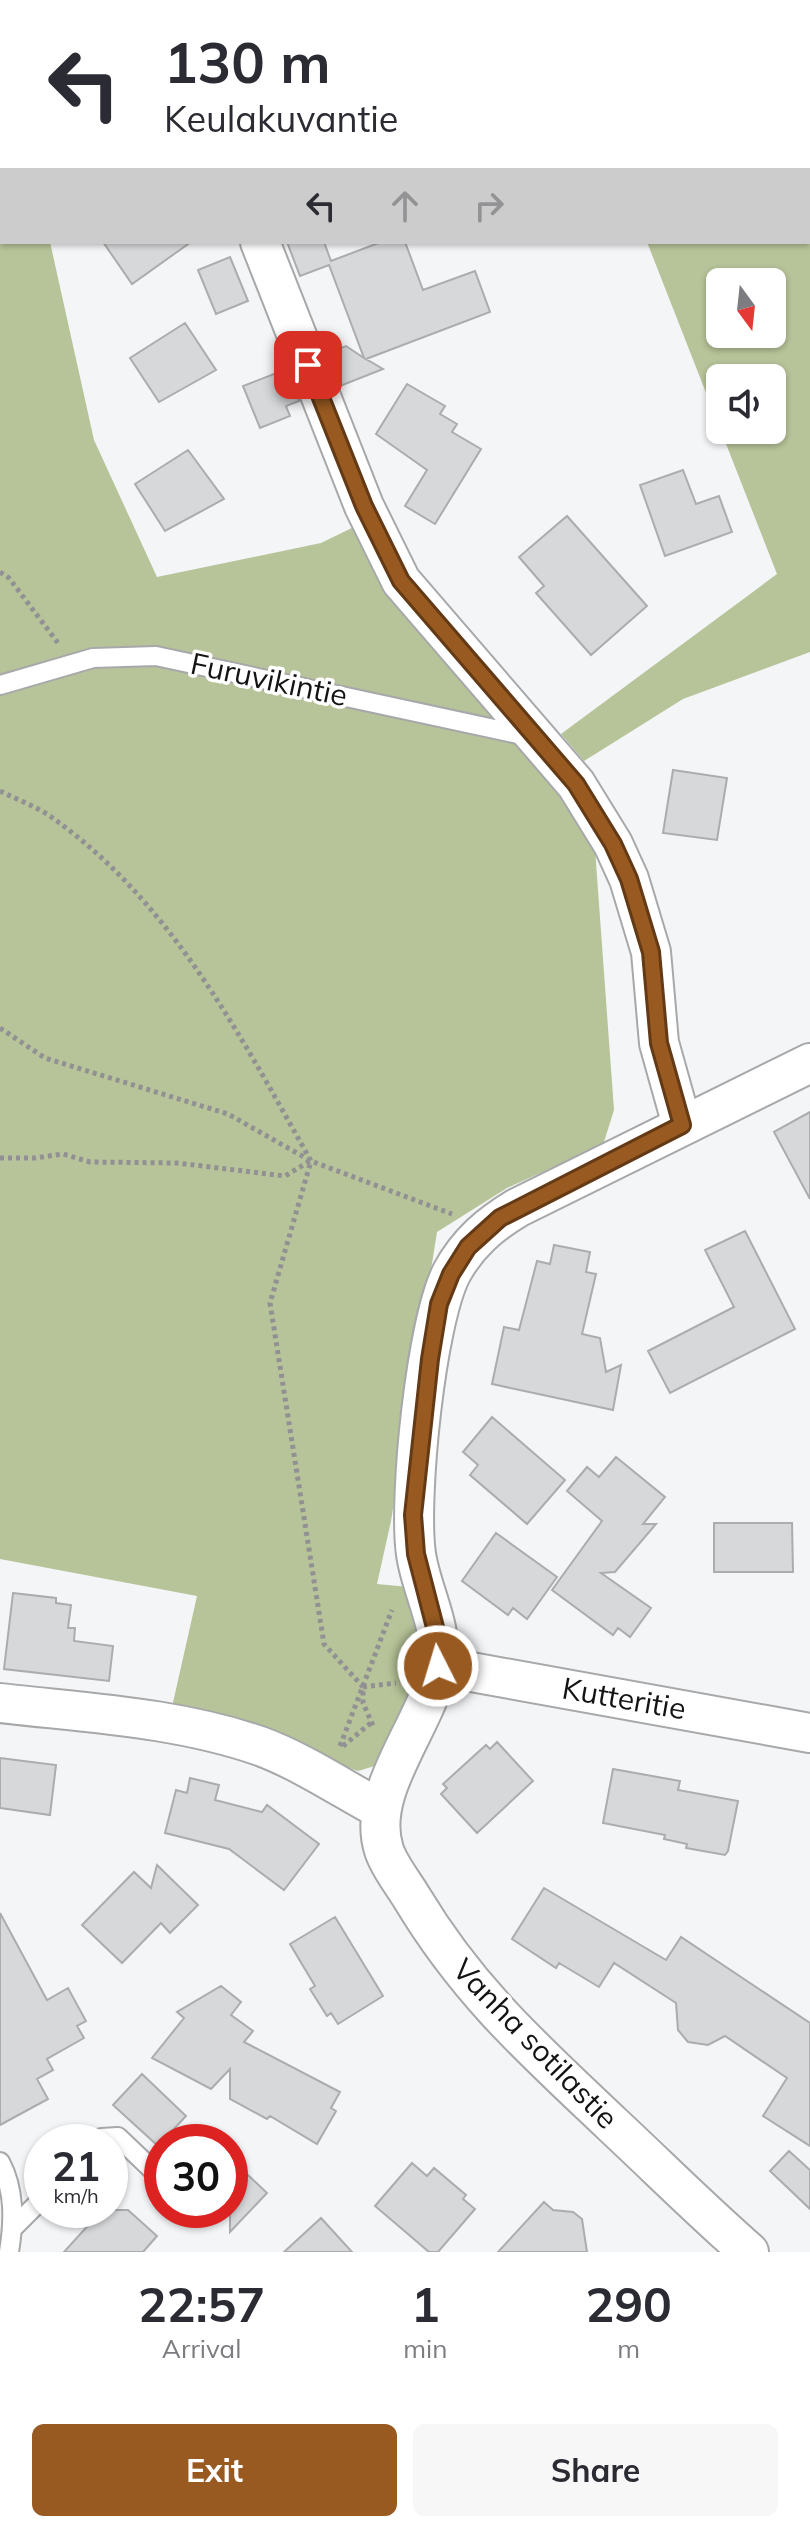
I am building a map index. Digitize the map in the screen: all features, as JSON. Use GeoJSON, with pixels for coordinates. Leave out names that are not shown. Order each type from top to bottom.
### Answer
{"type":"FeatureCollection","features":[{"type":"Feature","properties":{"kind":"street"},"geometry":{"type":"LineString","coordinates":[[261,244],[385,554],[420,605],[538,738],[598,815],[629,879],[651,952],[659,1043],[682,1125]]}},
{"type":"Feature","properties":{"kind":"street"},"geometry":{"type":"LineString","coordinates":[[438,1666],[437,1635],[416,1554],[416,1469],[439,1304],[451,1274],[487,1228],[517,1208],[810,1063]]}},
{"type":"Feature","properties":{"kind":"street","name":"Kutteritie"},"geometry":{"type":"LineString","coordinates":[[438,1666],[810,1733]]}},
{"type":"Feature","properties":{"kind":"street","name":"Vanha sotilastie"},"geometry":{"type":"LineString","coordinates":[[438,1666],[380,1809],[384,1851],[457,1967],[478,1993],[521,2038],[749,2252]]}},
{"type":"Feature","properties":{"kind":"street"},"geometry":{"type":"LineString","coordinates":[[0,1703],[169,1721],[262,1747],[380,1809]]}},
{"type":"Feature","properties":{"kind":"lane","name":"Furuvikintie"},"geometry":{"type":"LineString","coordinates":[[0,685],[93,658],[156,656],[538,738]]}},
{"type":"Feature","properties":{"kind":"lane"},"geometry":{"type":"LineString","coordinates":[[128,2147],[144,2162]]}},
{"type":"Feature","properties":{"kind":"lane"},"geometry":{"type":"LineString","coordinates":[[0,2162],[11,2192],[13,2228],[9,2252]]}},
{"type":"Feature","properties":{"kind":"lane"},"geometry":{"type":"LineString","coordinates":[[13,2228],[24,2217]]}},
{"type":"Feature","properties":{"kind":"path"},"geometry":{"type":"LineString","coordinates":[[0,572],[9,578],[73,663]]}},
{"type":"Feature","properties":{"kind":"path"},"geometry":{"type":"LineString","coordinates":[[0,791],[53,818],[138,891],[228,1016],[311,1161],[270,1303],[324,1644],[363,1687],[363,1703],[395,1773]]}},
{"type":"Feature","properties":{"kind":"path"},"geometry":{"type":"LineString","coordinates":[[0,1028],[45,1058],[228,1114],[311,1161],[487,1228]]}},
{"type":"Feature","properties":{"kind":"path"},"geometry":{"type":"LineString","coordinates":[[0,1037],[9,1034]]}},
{"type":"Feature","properties":{"kind":"path"},"geometry":{"type":"LineString","coordinates":[[0,1158],[63,1154],[90,1162],[177,1163],[285,1176],[311,1161]]}},
{"type":"Feature","properties":{"kind":"path"},"geometry":{"type":"LineString","coordinates":[[315,1775],[340,1749],[416,1554]]}},
{"type":"Feature","properties":{"kind":"green space"},"geometry":{"type":"Polygon","coordinates":[[[0,244],[50,244],[94,440],[157,577],[321,543],[358,525],[553,784],[595,849],[614,1110],[603,1145],[507,1188],[437,1232],[391,1521],[377,1584],[409,1587],[419,1659],[397,1732],[378,1765],[358,1771],[172,1707],[197,1596],[0,1559],[0,244]]]}},
{"type":"Feature","properties":{"kind":"green space"},"geometry":{"type":"Polygon","coordinates":[[[648,244],[810,244],[810,652],[683,699],[584,761],[561,734],[777,574],[726,444],[786,444],[786,364],[706,364],[706,392],[648,244]]]}},
{"type":"Feature","properties":{"kind":"building"},"geometry":{"type":"Polygon","coordinates":[[[104,244],[188,244],[132,284],[104,244]]]}},
{"type":"Feature","properties":{"kind":"building"},"geometry":{"type":"Polygon","coordinates":[[[288,244],[325,244],[331,261],[376,244],[406,244],[423,290],[475,271],[490,312],[366,359],[383,369],[340,386],[328,353],[346,346],[364,358],[329,265],[300,276],[288,244]]]}},
{"type":"Feature","properties":{"kind":"building"},"geometry":{"type":"Polygon","coordinates":[[[230,257],[248,301],[216,314],[198,270],[230,257]]]}},
{"type":"Feature","properties":{"kind":"building"},"geometry":{"type":"Polygon","coordinates":[[[185,323],[216,370],[159,402],[130,358],[185,323]]]}},
{"type":"Feature","properties":{"kind":"building"},"geometry":{"type":"Polygon","coordinates":[[[287,369],[299,401],[286,406],[290,416],[260,428],[243,386],[287,369]]]}},
{"type":"Feature","properties":{"kind":"building"},"geometry":{"type":"Polygon","coordinates":[[[407,384],[445,406],[440,414],[457,424],[452,432],[481,449],[435,524],[405,506],[427,470],[376,434],[407,384]]]}},
{"type":"Feature","properties":{"kind":"building"},"geometry":{"type":"Polygon","coordinates":[[[188,450],[224,499],[165,531],[135,484],[188,450]]]}},
{"type":"Feature","properties":{"kind":"building"},"geometry":{"type":"Polygon","coordinates":[[[683,470],[696,504],[719,496],[732,532],[665,556],[640,485],[683,470]]]}},
{"type":"Feature","properties":{"kind":"building"},"geometry":{"type":"Polygon","coordinates":[[[567,516],[647,606],[591,655],[536,593],[544,586],[519,557],[567,516]]]}},
{"type":"Feature","properties":{"kind":"building"},"geometry":{"type":"Polygon","coordinates":[[[673,770],[727,778],[717,840],[663,833],[673,770]]]}},
{"type":"Feature","properties":{"kind":"building"},"geometry":{"type":"Polygon","coordinates":[[[810,1112],[810,1199],[774,1132],[810,1112]]]}},
{"type":"Feature","properties":{"kind":"building"},"geometry":{"type":"Polygon","coordinates":[[[745,1231],[795,1329],[670,1393],[648,1351],[734,1307],[705,1250],[745,1231]]]}},
{"type":"Feature","properties":{"kind":"building"},"geometry":{"type":"Polygon","coordinates":[[[554,1245],[590,1252],[586,1272],[596,1274],[582,1334],[600,1338],[606,1372],[621,1365],[613,1410],[492,1384],[504,1327],[519,1330],[537,1261],[550,1264],[554,1245]]]}},
{"type":"Feature","properties":{"kind":"building"},"geometry":{"type":"Polygon","coordinates":[[[492,1417],[565,1480],[527,1524],[470,1475],[478,1465],[463,1452],[492,1417]]]}},
{"type":"Feature","properties":{"kind":"building"},"geometry":{"type":"Polygon","coordinates":[[[616,1457],[665,1497],[643,1524],[656,1524],[615,1572],[601,1573],[651,1608],[630,1637],[618,1628],[613,1635],[552,1590],[602,1521],[567,1491],[587,1467],[599,1477],[616,1457]]]}},
{"type":"Feature","properties":{"kind":"building"},"geometry":{"type":"Polygon","coordinates":[[[714,1523],[792,1523],[793,1572],[714,1572],[714,1523]]]}},
{"type":"Feature","properties":{"kind":"building"},"geometry":{"type":"Polygon","coordinates":[[[496,1533],[557,1577],[527,1619],[513,1608],[508,1615],[462,1581],[496,1533]]]}},
{"type":"Feature","properties":{"kind":"building"},"geometry":{"type":"Polygon","coordinates":[[[13,1593],[56,1598],[56,1603],[71,1605],[68,1628],[75,1628],[74,1641],[113,1646],[109,1681],[4,1669],[13,1593]]]}},
{"type":"Feature","properties":{"kind":"building"},"geometry":{"type":"Polygon","coordinates":[[[497,1742],[533,1781],[477,1833],[441,1794],[447,1788],[443,1784],[486,1745],[490,1749],[497,1742]]]}},
{"type":"Feature","properties":{"kind":"building"},"geometry":{"type":"Polygon","coordinates":[[[0,1758],[56,1765],[50,1815],[0,1808],[0,1758]]]}},
{"type":"Feature","properties":{"kind":"building"},"geometry":{"type":"Polygon","coordinates":[[[613,1769],[680,1781],[678,1790],[738,1801],[728,1851],[725,1855],[686,1848],[687,1844],[664,1839],[665,1835],[603,1823],[613,1769]]]}},
{"type":"Feature","properties":{"kind":"building"},"geometry":{"type":"Polygon","coordinates":[[[190,1778],[219,1785],[215,1800],[262,1812],[267,1805],[319,1844],[284,1890],[229,1849],[165,1833],[176,1790],[187,1793],[190,1778]]]}},
{"type":"Feature","properties":{"kind":"building"},"geometry":{"type":"Polygon","coordinates":[[[157,1865],[198,1905],[170,1933],[161,1923],[122,1963],[82,1925],[134,1872],[151,1888],[157,1865]]]}},
{"type":"Feature","properties":{"kind":"building"},"geometry":{"type":"Polygon","coordinates":[[[544,1888],[666,1960],[681,1937],[810,2023],[810,2146],[763,2116],[787,2078],[725,2036],[708,2045],[688,2042],[678,2030],[676,2003],[614,1963],[599,1987],[559,1963],[556,1968],[512,1939],[544,1888]]]}},
{"type":"Feature","properties":{"kind":"building"},"geometry":{"type":"Polygon","coordinates":[[[0,1913],[47,2000],[68,1988],[86,2021],[77,2026],[84,2038],[47,2059],[53,2070],[37,2079],[48,2099],[0,2125],[0,1913]]]}},
{"type":"Feature","properties":{"kind":"building"},"geometry":{"type":"Polygon","coordinates":[[[335,1917],[383,1996],[338,2024],[331,2013],[327,2016],[310,1989],[315,1986],[290,1944],[335,1917]]]}},
{"type":"Feature","properties":{"kind":"building"},"geometry":{"type":"Polygon","coordinates":[[[221,1986],[241,2002],[231,2015],[253,2031],[244,2042],[340,2092],[331,2108],[336,2111],[317,2144],[270,2116],[267,2119],[230,2099],[230,2069],[211,2089],[152,2058],[184,2018],[177,2012],[221,1986]]]}},
{"type":"Feature","properties":{"kind":"building"},"geometry":{"type":"Polygon","coordinates":[[[142,2074],[186,2116],[179,2124],[144,2124],[144,2133],[113,2105],[142,2074]]]}},
{"type":"Feature","properties":{"kind":"building"},"geometry":{"type":"Polygon","coordinates":[[[789,2151],[810,2170],[810,2209],[770,2171],[789,2151]]]}},
{"type":"Feature","properties":{"kind":"building"},"geometry":{"type":"Polygon","coordinates":[[[412,2163],[427,2176],[434,2168],[466,2195],[463,2199],[475,2209],[438,2252],[429,2252],[375,2206],[412,2163]]]}},
{"type":"Feature","properties":{"kind":"building"},"geometry":{"type":"Polygon","coordinates":[[[248,2175],[267,2193],[248,2213],[248,2175]]]}},
{"type":"Feature","properties":{"kind":"building"},"geometry":{"type":"Polygon","coordinates":[[[544,2202],[553,2210],[573,2212],[582,2219],[587,2252],[498,2252],[544,2202]]]}},
{"type":"Feature","properties":{"kind":"building"},"geometry":{"type":"Polygon","coordinates":[[[128,2210],[144,2224],[144,2228],[157,2236],[143,2252],[64,2252],[86,2228],[128,2228],[128,2210]]]}},
{"type":"Feature","properties":{"kind":"building"},"geometry":{"type":"Polygon","coordinates":[[[321,2218],[352,2252],[284,2252],[321,2218]]]}},
{"type":"Feature","properties":{"kind":"route"},"geometry":{"type":"LineString","coordinates":[[308,365],[364,506],[385,554],[401,581],[576,784],[598,815],[613,844],[629,879],[651,952],[659,1043],[682,1125],[500,1218],[468,1247],[451,1274],[439,1304],[430,1359],[413,1515],[416,1554],[437,1635],[438,1666]]}}]}
